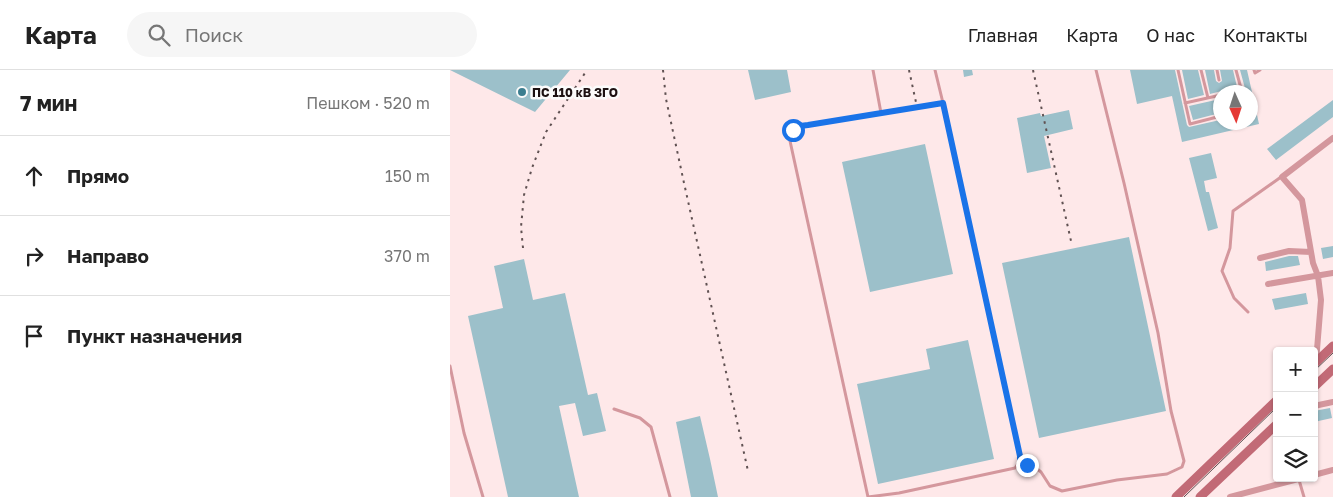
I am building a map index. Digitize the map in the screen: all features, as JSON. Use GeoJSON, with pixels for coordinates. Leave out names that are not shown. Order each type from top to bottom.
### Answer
{"type":"FeatureCollection","features":[{"type":"Feature","properties":{"kind":"main road"},"geometry":{"type":"LineString","coordinates":[[1318,360],[1333,346]]}},
{"type":"Feature","properties":{"kind":"main road"},"geometry":{"type":"LineString","coordinates":[[1318,383],[1333,369]]}},
{"type":"Feature","properties":{"kind":"main road"},"geometry":{"type":"LineString","coordinates":[[1176,497],[1273,404]]}},
{"type":"Feature","properties":{"kind":"main road"},"geometry":{"type":"LineString","coordinates":[[1200,497],[1273,428]]}},
{"type":"Feature","properties":{"kind":"street"},"geometry":{"type":"LineString","coordinates":[[1317,347],[1320,314],[1318,276],[1313,263],[1302,200],[1282,176],[1333,138]]}},
{"type":"Feature","properties":{"kind":"street"},"geometry":{"type":"LineString","coordinates":[[1260,258],[1288,251],[1311,252]]}},
{"type":"Feature","properties":{"kind":"street"},"geometry":{"type":"LineString","coordinates":[[1268,284],[1333,273]]}},
{"type":"Feature","properties":{"kind":"street"},"geometry":{"type":"LineString","coordinates":[[1318,405],[1333,402]]}},
{"type":"Feature","properties":{"kind":"street"},"geometry":{"type":"LineString","coordinates":[[1318,474],[1333,470]]}},
{"type":"Feature","properties":{"kind":"street"},"geometry":{"type":"LineString","coordinates":[[1230,497],[1288,482]]}},
{"type":"Feature","properties":{"kind":"lane"},"geometry":{"type":"LineString","coordinates":[[873,70],[881,113]]}},
{"type":"Feature","properties":{"kind":"lane"},"geometry":{"type":"LineString","coordinates":[[935,70],[943,103],[1020,456],[1020,461],[1015,468],[899,493],[868,497],[790,134],[800,126],[943,103]]}},
{"type":"Feature","properties":{"kind":"lane"},"geometry":{"type":"LineString","coordinates":[[1020,461],[1036,468],[1050,486],[1062,492],[1117,480],[1167,474],[1182,467],[1184,462],[1171,411],[1158,333],[1096,70]]}},
{"type":"Feature","properties":{"kind":"lane"},"geometry":{"type":"LineString","coordinates":[[1178,70],[1190,124],[1213,118]]}},
{"type":"Feature","properties":{"kind":"lane"},"geometry":{"type":"LineString","coordinates":[[1201,70],[1208,98]]}},
{"type":"Feature","properties":{"kind":"lane"},"geometry":{"type":"LineString","coordinates":[[1217,70],[1219,80]]}},
{"type":"Feature","properties":{"kind":"lane"},"geometry":{"type":"LineString","coordinates":[[1236,70],[1240,85]]}},
{"type":"Feature","properties":{"kind":"lane"},"geometry":{"type":"LineString","coordinates":[[1254,70],[1255,73],[1260,70]]}},
{"type":"Feature","properties":{"kind":"lane"},"geometry":{"type":"LineString","coordinates":[[1185,103],[1213,97]]}},
{"type":"Feature","properties":{"kind":"lane"},"geometry":{"type":"LineString","coordinates":[[1248,312],[1234,298],[1222,272],[1230,248],[1232,212],[1282,176]]}},
{"type":"Feature","properties":{"kind":"lane"},"geometry":{"type":"LineString","coordinates":[[450,366],[464,432],[483,497]]}},
{"type":"Feature","properties":{"kind":"lane"},"geometry":{"type":"LineString","coordinates":[[614,409],[640,418],[652,427],[670,497]]}},
{"type":"Feature","properties":{"kind":"lane"},"geometry":{"type":"LineString","coordinates":[[1301,482],[1304,497]]}},
{"type":"Feature","properties":{"kind":"building","name":"ПС 110 кВ ЗГО"},"geometry":{"type":"Polygon","coordinates":[[[450,70],[570,70],[535,112],[450,70]]]}},
{"type":"Feature","properties":{"kind":"building"},"geometry":{"type":"Polygon","coordinates":[[[748,70],[787,70],[791,92],[755,100],[748,70]]]}},
{"type":"Feature","properties":{"kind":"building"},"geometry":{"type":"Polygon","coordinates":[[[963,70],[972,70],[973,75],[964,77],[963,70]]]}},
{"type":"Feature","properties":{"kind":"building"},"geometry":{"type":"Polygon","coordinates":[[[1130,70],[1175,70],[1187,125],[1189,127],[1213,122],[1213,130],[1233,130],[1182,142],[1172,96],[1137,104],[1130,70]]]}},
{"type":"Feature","properties":{"kind":"building"},"geometry":{"type":"Polygon","coordinates":[[[1182,70],[1198,70],[1204,95],[1188,99],[1182,70]]]}},
{"type":"Feature","properties":{"kind":"building"},"geometry":{"type":"Polygon","coordinates":[[[1205,70],[1214,70],[1216,81],[1219,83],[1222,81],[1220,70],[1233,70],[1237,85],[1213,85],[1213,93],[1210,94],[1205,70]]]}},
{"type":"Feature","properties":{"kind":"building"},"geometry":{"type":"Polygon","coordinates":[[[1240,70],[1247,70],[1250,85],[1244,85],[1240,70]]]}},
{"type":"Feature","properties":{"kind":"building"},"geometry":{"type":"Polygon","coordinates":[[[1333,100],[1333,117],[1276,160],[1267,149],[1333,100]]]}},
{"type":"Feature","properties":{"kind":"building"},"geometry":{"type":"Polygon","coordinates":[[[1213,101],[1213,115],[1193,120],[1189,106],[1213,101]]]}},
{"type":"Feature","properties":{"kind":"building"},"geometry":{"type":"Polygon","coordinates":[[[1069,110],[1073,129],[1044,136],[1051,168],[1027,173],[1017,118],[1040,113],[1041,116],[1069,110]]]}},
{"type":"Feature","properties":{"kind":"building"},"geometry":{"type":"Polygon","coordinates":[[[925,144],[953,274],[870,292],[842,162],[925,144]]]}},
{"type":"Feature","properties":{"kind":"building"},"geometry":{"type":"Polygon","coordinates":[[[1211,153],[1217,178],[1204,181],[1206,192],[1209,192],[1218,228],[1208,231],[1189,158],[1211,153]]]}},
{"type":"Feature","properties":{"kind":"building"},"geometry":{"type":"Polygon","coordinates":[[[1129,237],[1166,411],[1039,438],[1002,263],[1129,237]]]}},
{"type":"Feature","properties":{"kind":"building"},"geometry":{"type":"Polygon","coordinates":[[[1333,246],[1333,257],[1323,259],[1321,248],[1333,246]]]}},
{"type":"Feature","properties":{"kind":"building"},"geometry":{"type":"Polygon","coordinates":[[[1289,256],[1298,256],[1300,265],[1266,271],[1265,262],[1289,256]]]}},
{"type":"Feature","properties":{"kind":"building"},"geometry":{"type":"Polygon","coordinates":[[[524,259],[533,300],[565,293],[588,395],[597,393],[606,431],[583,436],[575,403],[559,406],[579,497],[508,497],[468,316],[503,308],[494,266],[524,259]]]}},
{"type":"Feature","properties":{"kind":"building"},"geometry":{"type":"Polygon","coordinates":[[[1306,293],[1308,304],[1275,310],[1272,299],[1306,293]]]}},
{"type":"Feature","properties":{"kind":"building"},"geometry":{"type":"Polygon","coordinates":[[[968,340],[994,459],[878,484],[857,384],[930,369],[926,349],[968,340]]]}},
{"type":"Feature","properties":{"kind":"building"},"geometry":{"type":"Polygon","coordinates":[[[1330,408],[1332,418],[1318,421],[1318,410],[1330,408]]]}},
{"type":"Feature","properties":{"kind":"building"},"geometry":{"type":"Polygon","coordinates":[[[700,416],[718,497],[691,497],[676,422],[700,416]]]}},
{"type":"Feature","properties":{"kind":"tram line"},"geometry":{"type":"LineString","coordinates":[[1318,367],[1333,353]]}},
{"type":"Feature","properties":{"kind":"tram line"},"geometry":{"type":"LineString","coordinates":[[1184,497],[1273,411]]}},
{"type":"Feature","properties":{"kind":"railway"},"geometry":{"type":"LineString","coordinates":[[523,248],[521,227],[524,195],[532,168],[546,132],[587,70]]}},
{"type":"Feature","properties":{"kind":"railway"},"geometry":{"type":"LineString","coordinates":[[663,70],[666,99],[748,471]]}},
{"type":"Feature","properties":{"kind":"railway"},"geometry":{"type":"LineString","coordinates":[[909,70],[917,107]]}},
{"type":"Feature","properties":{"kind":"railway"},"geometry":{"type":"LineString","coordinates":[[1033,70],[1071,241]]}},
{"type":"Feature","properties":{"kind":"place","name":"ПС 110 кВ ЗГО"},"geometry":{"type":"Point","coordinates":[522,92]}},
{"type":"Feature","properties":{"kind":"route"},"geometry":{"type":"LineString","coordinates":[[793,130],[800,126],[943,103],[1020,461],[1027,465]]}}]}
